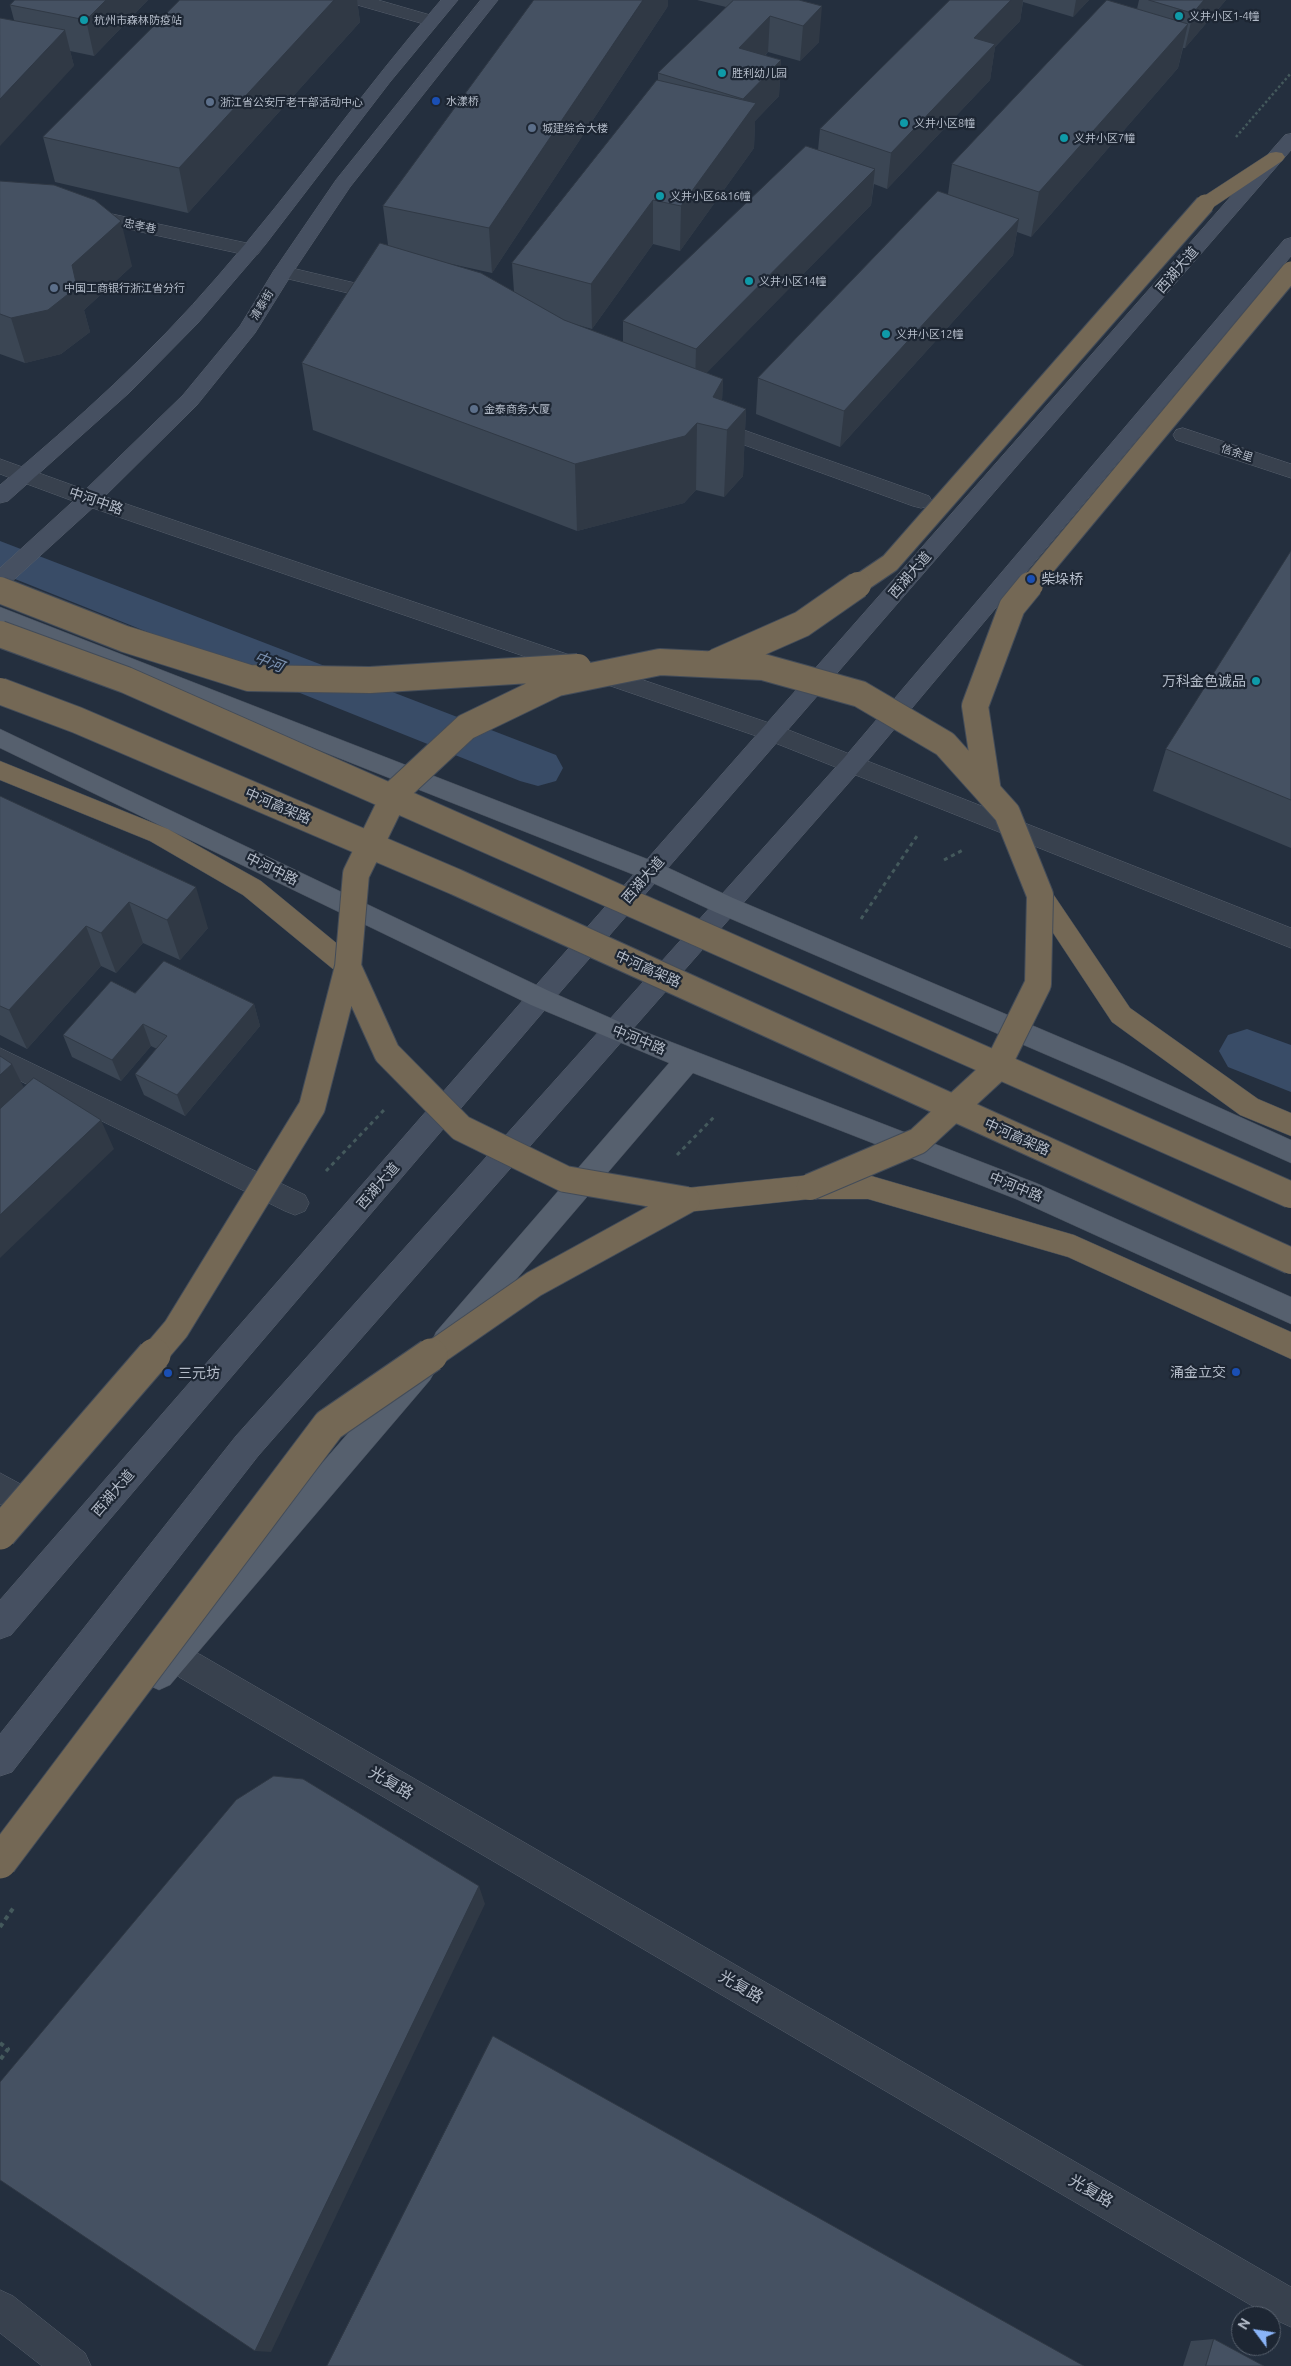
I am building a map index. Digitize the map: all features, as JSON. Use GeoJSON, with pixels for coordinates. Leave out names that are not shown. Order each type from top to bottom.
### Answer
{"type":"FeatureCollection","features":[{"type":"Feature","properties":{"kind":"highway"},"geometry":{"type":"LineString","coordinates":[[710,664],[802,624],[890,563],[1206,204],[1284,148]]}},
{"type":"Feature","properties":{"kind":"highway"},"geometry":{"type":"LineString","coordinates":[[988,792],[975,706],[1012,606],[1291,270]]}},
{"type":"Feature","properties":{"kind":"highway"},"geometry":{"type":"LineString","coordinates":[[0,590],[125,638],[249,678],[370,680],[660,662],[763,667],[860,694],[945,744],[1007,813],[1040,895],[1121,1015],[1249,1107],[1291,1125]]}},
{"type":"Feature","properties":{"kind":"highway"},"geometry":{"type":"LineString","coordinates":[[0,634],[126,680],[1291,1194]]}},
{"type":"Feature","properties":{"kind":"highway"},"geometry":{"type":"LineString","coordinates":[[0,1533],[176,1329],[312,1107],[348,967],[356,874],[396,792],[466,727],[557,683],[660,662]]}},
{"type":"Feature","properties":{"kind":"highway","name":"中河高架路"},"geometry":{"type":"LineString","coordinates":[[0,691],[86,724],[456,882],[1291,1261]]}},
{"type":"Feature","properties":{"kind":"highway"},"geometry":{"type":"LineString","coordinates":[[0,770],[159,835],[252,888],[348,967],[388,1053],[460,1128],[565,1179],[687,1200],[810,1187],[868,1187],[1074,1247],[1291,1346]]}},
{"type":"Feature","properties":{"kind":"highway"},"geometry":{"type":"LineString","coordinates":[[810,1187],[918,1140],[996,1069],[1038,984],[1040,895]]}},
{"type":"Feature","properties":{"kind":"highway"},"geometry":{"type":"LineString","coordinates":[[0,1860],[329,1425],[534,1284],[687,1200]]}},
{"type":"Feature","properties":{"kind":"main road"},"geometry":{"type":"LineString","coordinates":[[1,495],[26,476],[114,397],[191,320],[251,250],[450,0]]}},
{"type":"Feature","properties":{"kind":"main road","name":"清泰街"},"geometry":{"type":"LineString","coordinates":[[0,580],[89,499],[190,400],[248,329],[283,272],[343,184],[456,40],[490,0]]}},
{"type":"Feature","properties":{"kind":"main road","name":"西湖大道"},"geometry":{"type":"LineString","coordinates":[[0,1624],[540,998],[1284,148]]}},
{"type":"Feature","properties":{"kind":"main road"},"geometry":{"type":"LineString","coordinates":[[0,1760],[247,1446],[724,905],[852,764],[1291,244]]}},
{"type":"Feature","properties":{"kind":"main road"},"geometry":{"type":"LineString","coordinates":[[0,615],[651,871],[724,905],[1114,1072],[1291,1152]]}},
{"type":"Feature","properties":{"kind":"main road","name":"中河中路"},"geometry":{"type":"LineString","coordinates":[[0,738],[540,998],[614,1030],[1026,1190],[1291,1311]]}},
{"type":"Feature","properties":{"kind":"main road"},"geometry":{"type":"LineString","coordinates":[[0,1860],[689,1059]]}},
{"type":"Feature","properties":{"kind":"street"},"geometry":{"type":"LineString","coordinates":[[360,0],[431,22]]}},
{"type":"Feature","properties":{"kind":"street","name":"忠孝巷"},"geometry":{"type":"LineString","coordinates":[[68,210],[251,250]]}},
{"type":"Feature","properties":{"kind":"street"},"geometry":{"type":"LineString","coordinates":[[283,272],[406,301]]}},
{"type":"Feature","properties":{"kind":"street"},"geometry":{"type":"LineString","coordinates":[[695,420],[921,501]]}},
{"type":"Feature","properties":{"kind":"street","name":"信余里"},"geometry":{"type":"LineString","coordinates":[[1183,435],[1291,471]]}},
{"type":"Feature","properties":{"kind":"street","name":"中河中路"},"geometry":{"type":"LineString","coordinates":[[0,466],[89,499],[773,733],[1291,938]]}},
{"type":"Feature","properties":{"kind":"street"},"geometry":{"type":"LineString","coordinates":[[0,1059],[295,1203]]}},
{"type":"Feature","properties":{"kind":"street","name":"光复路"},"geometry":{"type":"LineString","coordinates":[[190,1666],[1291,2308]]}},
{"type":"Feature","properties":{"kind":"street"},"geometry":{"type":"LineString","coordinates":[[0,2309],[72,2366]]}},
{"type":"Feature","properties":{"kind":"path"},"geometry":{"type":"LineString","coordinates":[[1233,141],[1291,73]]}},
{"type":"Feature","properties":{"kind":"path"},"geometry":{"type":"LineString","coordinates":[[295,1203],[390,1103]]}},
{"type":"Feature","properties":{"kind":"path"},"geometry":{"type":"LineString","coordinates":[[0,2043],[8,2049],[0,2060]]}},
{"type":"Feature","properties":{"kind":"building"},"geometry":{"type":"Polygon","coordinates":[[[15,0],[106,0],[86,20],[10,5],[15,0]]]}},
{"type":"Feature","properties":{"kind":"building"},"geometry":{"type":"Polygon","coordinates":[[[180,0],[334,0],[179,168],[43,137],[180,0]]]}},
{"type":"Feature","properties":{"kind":"building","name":"城建综合大楼"},"geometry":{"type":"Polygon","coordinates":[[[534,0],[643,0],[489,228],[383,206],[534,0]]]}},
{"type":"Feature","properties":{"kind":"building"},"geometry":{"type":"Polygon","coordinates":[[[734,0],[799,0],[822,6],[803,26],[770,16],[739,48],[781,60],[743,99],[658,73],[734,0]]]}},
{"type":"Feature","properties":{"kind":"building"},"geometry":{"type":"Polygon","coordinates":[[[950,0],[1011,0],[974,38],[995,44],[891,153],[820,129],[950,0]]]}},
{"type":"Feature","properties":{"kind":"building"},"geometry":{"type":"Polygon","coordinates":[[[1107,0],[1188,24],[1039,192],[952,164],[1107,0]]]}},
{"type":"Feature","properties":{"kind":"building"},"geometry":{"type":"Polygon","coordinates":[[[1149,0],[1204,0],[1193,13],[1149,0]]]}},
{"type":"Feature","properties":{"kind":"building"},"geometry":{"type":"Polygon","coordinates":[[[0,18],[65,30],[0,99],[0,18]]]}},
{"type":"Feature","properties":{"kind":"building"},"geometry":{"type":"Polygon","coordinates":[[[657,80],[756,103],[681,206],[653,200],[591,284],[512,263],[657,80]]]}},
{"type":"Feature","properties":{"kind":"building"},"geometry":{"type":"Polygon","coordinates":[[[806,146],[875,169],[696,349],[623,321],[806,146]]]}},
{"type":"Feature","properties":{"kind":"building"},"geometry":{"type":"Polygon","coordinates":[[[0,181],[54,185],[95,200],[121,221],[72,265],[77,287],[48,310],[11,318],[0,314],[0,181]]]}},
{"type":"Feature","properties":{"kind":"building","name":"义井小区12幢"},"geometry":{"type":"Polygon","coordinates":[[[938,191],[1019,219],[844,411],[758,378],[938,191]]]}},
{"type":"Feature","properties":{"kind":"building"},"geometry":{"type":"Polygon","coordinates":[[[380,243],[481,273],[564,320],[723,379],[713,397],[746,409],[727,430],[697,423],[685,436],[575,464],[302,363],[380,243]]]}},
{"type":"Feature","properties":{"kind":"building","name":"万科金色诚品"},"geometry":{"type":"Polygon","coordinates":[[[1291,551],[1291,800],[1166,749],[1291,551]]]}},
{"type":"Feature","properties":{"kind":"building"},"geometry":{"type":"Polygon","coordinates":[[[0,796],[196,887],[167,920],[129,902],[101,933],[86,926],[9,1010],[0,1006],[0,796]]]}},
{"type":"Feature","properties":{"kind":"building"},"geometry":{"type":"Polygon","coordinates":[[[164,961],[254,1004],[177,1095],[135,1074],[167,1036],[143,1024],[112,1060],[63,1035],[111,981],[135,993],[164,961]]]}},
{"type":"Feature","properties":{"kind":"building"},"geometry":{"type":"Polygon","coordinates":[[[0,1056],[12,1064],[0,1075],[0,1056]]]}},
{"type":"Feature","properties":{"kind":"building"},"geometry":{"type":"Polygon","coordinates":[[[34,1078],[101,1120],[0,1215],[0,1109],[34,1078]]]}},
{"type":"Feature","properties":{"kind":"building"},"geometry":{"type":"Polygon","coordinates":[[[274,1776],[303,1779],[479,1886],[255,2351],[0,2180],[0,2082],[236,1800],[274,1776]]]}},
{"type":"Feature","properties":{"kind":"building"},"geometry":{"type":"Polygon","coordinates":[[[493,2036],[1084,2366],[327,2366],[493,2036]]]}},
{"type":"Feature","properties":{"kind":"building"},"geometry":{"type":"Polygon","coordinates":[[[1214,2339],[1231,2348],[1231,2356],[1245,2356],[1264,2366],[1206,2366],[1214,2339]]]}},
{"type":"Feature","properties":{"kind":"waterway","name":"中河"},"geometry":{"type":"LineString","coordinates":[[0,556],[538,768]]}},
{"type":"Feature","properties":{"kind":"waterway","name":"中河"},"geometry":{"type":"LineString","coordinates":[[1247,1051],[1291,1069]]}},
{"type":"Feature","properties":{"kind":"place","name":"义井小区1-4幢"},"geometry":{"type":"Point","coordinates":[1179,16]}},
{"type":"Feature","properties":{"kind":"place","name":"杭州市森林防疫站"},"geometry":{"type":"Point","coordinates":[84,20]}},
{"type":"Feature","properties":{"kind":"place","name":"胜利幼儿园"},"geometry":{"type":"Point","coordinates":[722,73]}},
{"type":"Feature","properties":{"kind":"place","name":"水漾桥"},"geometry":{"type":"Point","coordinates":[436,101]}},
{"type":"Feature","properties":{"kind":"place","name":"浙江省公安厅老干部活动中心"},"geometry":{"type":"Point","coordinates":[210,102]}},
{"type":"Feature","properties":{"kind":"place","name":"义井小区8幢"},"geometry":{"type":"Point","coordinates":[904,123]}},
{"type":"Feature","properties":{"kind":"place","name":"城建综合大楼"},"geometry":{"type":"Point","coordinates":[532,128]}},
{"type":"Feature","properties":{"kind":"place","name":"义井小区7幢"},"geometry":{"type":"Point","coordinates":[1064,138]}},
{"type":"Feature","properties":{"kind":"place","name":"义井小区6&16幢"},"geometry":{"type":"Point","coordinates":[660,196]}},
{"type":"Feature","properties":{"kind":"place","name":"义井小区14幢"},"geometry":{"type":"Point","coordinates":[749,281]}},
{"type":"Feature","properties":{"kind":"place","name":"中国工商银行浙江省分行"},"geometry":{"type":"Point","coordinates":[54,288]}},
{"type":"Feature","properties":{"kind":"place","name":"义井小区12幢"},"geometry":{"type":"Point","coordinates":[886,334]}},
{"type":"Feature","properties":{"kind":"place","name":"金泰商务大厦"},"geometry":{"type":"Point","coordinates":[474,409]}},
{"type":"Feature","properties":{"kind":"place","name":"柴垛桥"},"geometry":{"type":"Point","coordinates":[1031,579]}},
{"type":"Feature","properties":{"kind":"place","name":"万科金色诚品"},"geometry":{"type":"Point","coordinates":[1256,681]}},
{"type":"Feature","properties":{"kind":"place","name":"涌金立交"},"geometry":{"type":"Point","coordinates":[1236,1372]}},
{"type":"Feature","properties":{"kind":"place","name":"三元坊"},"geometry":{"type":"Point","coordinates":[168,1373]}}]}
